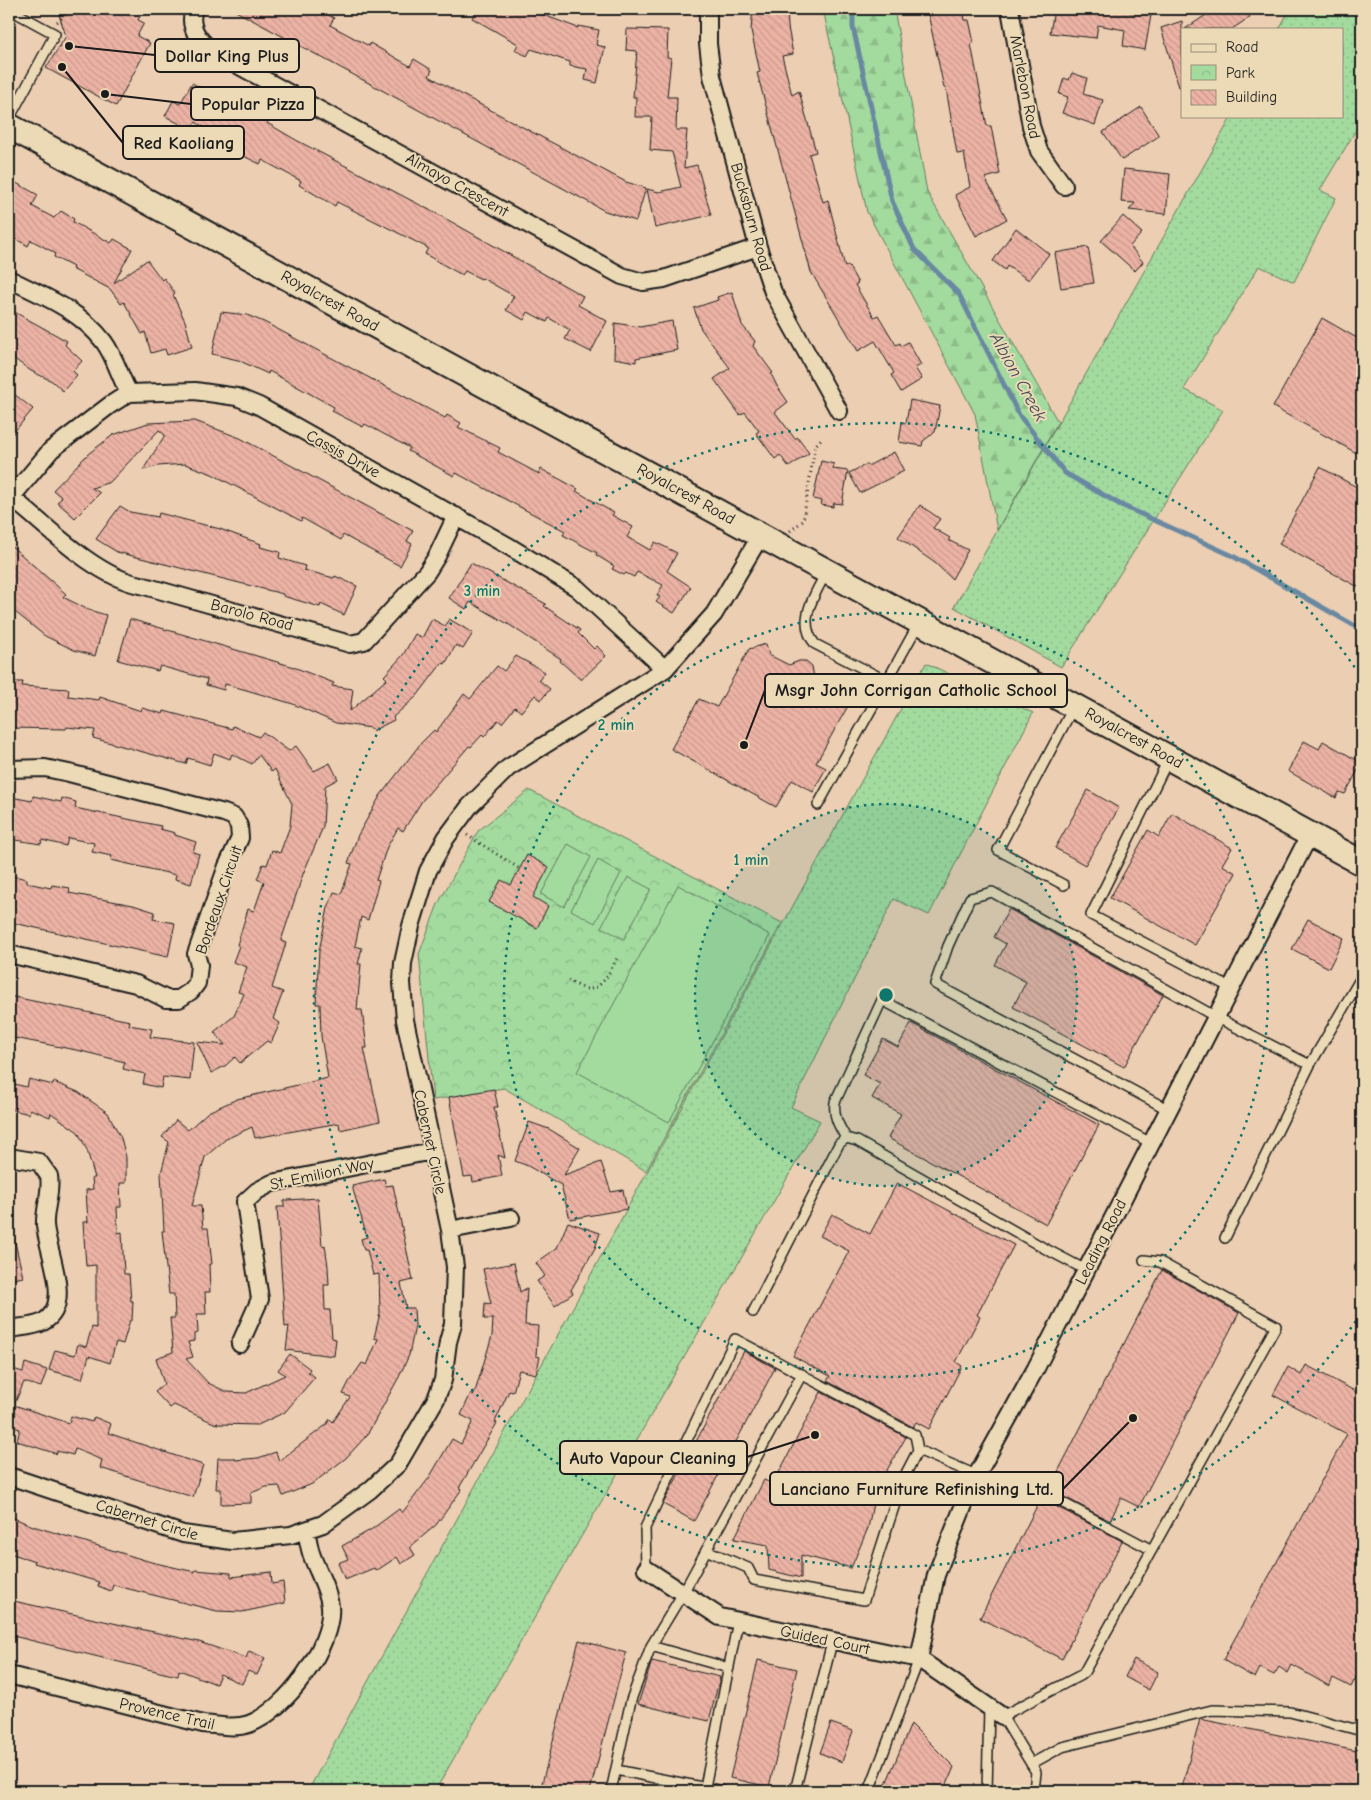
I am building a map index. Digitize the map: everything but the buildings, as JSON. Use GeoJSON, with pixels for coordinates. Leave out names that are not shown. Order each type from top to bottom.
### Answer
{"type":"FeatureCollection","features":[{"type":"Feature","properties":{"kind":"street","name":"Almayo Crescent"},"geometry":{"type":"LineString","coordinates":[[194,9],[192,15],[193,28],[198,39],[214,52],[622,276],[643,282],[664,279],[758,248]]}},
{"type":"Feature","properties":{"kind":"street","name":"Bucksburn Road"},"geometry":{"type":"LineString","coordinates":[[708,9],[708,44],[712,76],[758,248],[773,292],[838,411]]}},
{"type":"Feature","properties":{"kind":"street","name":"Marlebon Road"},"geometry":{"type":"LineString","coordinates":[[1010,9],[1031,126],[1038,151],[1064,186]]}},
{"type":"Feature","properties":{"kind":"street","name":"Royalcrest Road"},"geometry":{"type":"LineString","coordinates":[[9,126],[1362,862]]}},
{"type":"Feature","properties":{"kind":"street"},"geometry":{"type":"LineString","coordinates":[[9,279],[61,303],[91,328],[104,342],[129,393]]}},
{"type":"Feature","properties":{"kind":"street","name":"Cassis Drive"},"geometry":{"type":"LineString","coordinates":[[10,498],[51,450],[110,404],[129,393],[175,390],[220,393],[237,397],[259,406],[456,516],[577,588],[665,670]]}},
{"type":"Feature","properties":{"kind":"street","name":"Barolo Road"},"geometry":{"type":"LineString","coordinates":[[10,498],[90,561],[126,582],[197,600],[350,644],[364,641],[427,572],[437,556],[456,516]]}},
{"type":"Feature","properties":{"kind":"street","name":"Cabernet Circle"},"geometry":{"type":"LineString","coordinates":[[9,1476],[183,1534],[232,1541],[254,1540],[306,1530],[323,1524],[370,1490],[398,1464],[436,1400],[443,1380],[448,1342],[453,1324],[455,1267],[450,1230],[405,1020],[403,963],[411,926],[428,871],[446,838],[469,807],[508,768],[665,670],[714,614],[761,536]]}},
{"type":"Feature","properties":{"kind":"street","name":"Bordeaux Circuit"},"geometry":{"type":"LineString","coordinates":[[9,769],[45,768],[69,773],[224,814],[234,817],[239,826],[240,838],[196,954],[199,964],[197,983],[186,996],[179,999],[166,999],[136,984],[9,954]]}},
{"type":"Feature","properties":{"kind":"street","name":"Leading Road"},"geometry":{"type":"LineString","coordinates":[[919,1659],[936,1575],[974,1479],[1086,1270],[1310,834]]}},
{"type":"Feature","properties":{"kind":"street","name":"St. Emilion Way"},"geometry":{"type":"LineString","coordinates":[[240,1344],[260,1299],[245,1202],[257,1191],[272,1183],[432,1151]]}},
{"type":"Feature","properties":{"kind":"street"},"geometry":{"type":"LineString","coordinates":[[9,1157],[39,1162],[49,1176],[45,1226],[58,1290],[57,1304],[50,1316],[42,1323],[9,1329]]}},
{"type":"Feature","properties":{"kind":"street"},"geometry":{"type":"LineString","coordinates":[[450,1230],[511,1218]]}},
{"type":"Feature","properties":{"kind":"street","name":"Provence Trail"},"geometry":{"type":"LineString","coordinates":[[9,1675],[203,1724],[228,1727],[249,1724],[282,1703],[321,1647],[328,1627],[330,1609],[328,1592],[312,1556],[306,1530]]}},
{"type":"Feature","properties":{"kind":"street","name":"Guided Court"},"geometry":{"type":"LineString","coordinates":[[646,1569],[720,1617],[919,1659],[995,1712]]}},
{"type":"Feature","properties":{"kind":"lane"},"geometry":{"type":"LineString","coordinates":[[9,9],[55,34],[9,118]]}},
{"type":"Feature","properties":{"kind":"lane"},"geometry":{"type":"LineString","coordinates":[[827,571],[810,606],[806,624],[808,636],[815,644],[887,681]]}},
{"type":"Feature","properties":{"kind":"lane"},"geometry":{"type":"LineString","coordinates":[[818,805],[920,622]]}},
{"type":"Feature","properties":{"kind":"lane"},"geometry":{"type":"LineString","coordinates":[[1064,885],[998,850],[1074,706]]}},
{"type":"Feature","properties":{"kind":"lane"},"geometry":{"type":"LineString","coordinates":[[1169,758],[1091,915],[1231,988]]}},
{"type":"Feature","properties":{"kind":"lane"},"geometry":{"type":"LineString","coordinates":[[1169,1110],[935,984],[948,946],[970,898],[992,892],[1216,1017],[1310,1065]]}},
{"type":"Feature","properties":{"kind":"lane"},"geometry":{"type":"LineString","coordinates":[[1226,1238],[1310,1065],[1362,976]]}},
{"type":"Feature","properties":{"kind":"lane"},"geometry":{"type":"LineString","coordinates":[[1086,1270],[857,1141],[846,1138],[836,1121],[833,1111],[835,1102],[882,1000],[1151,1143]]}},
{"type":"Feature","properties":{"kind":"lane"},"geometry":{"type":"LineString","coordinates":[[753,1312],[839,1144],[846,1138]]}},
{"type":"Feature","properties":{"kind":"lane"},"geometry":{"type":"LineString","coordinates":[[995,1712],[1084,1674],[1276,1326],[1160,1262],[1144,1260]]}},
{"type":"Feature","properties":{"kind":"lane"},"geometry":{"type":"LineString","coordinates":[[1362,1263],[1360,1268],[1362,1269]]}},
{"type":"Feature","properties":{"kind":"lane"},"geometry":{"type":"LineString","coordinates":[[646,1569],[645,1528],[735,1339],[915,1435],[918,1450],[903,1480],[864,1600],[754,1580],[748,1568],[706,1550]]}},
{"type":"Feature","properties":{"kind":"lane"},"geometry":{"type":"LineString","coordinates":[[611,1791],[631,1700],[651,1646],[683,1593],[802,1374]]}},
{"type":"Feature","properties":{"kind":"lane"},"geometry":{"type":"LineString","coordinates":[[918,1450],[974,1479],[1048,1495],[1152,1550]]}},
{"type":"Feature","properties":{"kind":"lane"},"geometry":{"type":"LineString","coordinates":[[705,1787],[738,1621]]}},
{"type":"Feature","properties":{"kind":"lane"},"geometry":{"type":"LineString","coordinates":[[795,1791],[832,1642]]}},
{"type":"Feature","properties":{"kind":"lane"},"geometry":{"type":"LineString","coordinates":[[651,1646],[729,1668]]}},
{"type":"Feature","properties":{"kind":"lane"},"geometry":{"type":"LineString","coordinates":[[869,1791],[919,1659]]}},
{"type":"Feature","properties":{"kind":"lane"},"geometry":{"type":"LineString","coordinates":[[1031,1764],[1062,1747],[1212,1710],[1290,1712],[1362,1731]]}},
{"type":"Feature","properties":{"kind":"lane"},"geometry":{"type":"LineString","coordinates":[[995,1712],[1036,1772],[1034,1791]]}},
{"type":"Feature","properties":{"kind":"lane"},"geometry":{"type":"LineString","coordinates":[[986,1791],[995,1712]]}},
{"type":"Feature","properties":{"kind":"lane"},"geometry":{"type":"LineString","coordinates":[[616,1770],[722,1791]]}},
{"type":"Feature","properties":{"kind":"path"},"geometry":{"type":"LineString","coordinates":[[46,29],[73,9]]}},
{"type":"Feature","properties":{"kind":"path"},"geometry":{"type":"LineString","coordinates":[[166,61],[184,54]]}},
{"type":"Feature","properties":{"kind":"path"},"geometry":{"type":"LineString","coordinates":[[786,534],[803,521],[815,446],[821,439]]}},
{"type":"Feature","properties":{"kind":"path"},"geometry":{"type":"LineString","coordinates":[[456,826],[520,869]]}},
{"type":"Feature","properties":{"kind":"path"},"geometry":{"type":"LineString","coordinates":[[568,980],[587,989],[596,987],[603,982],[617,958]]}},
{"type":"Feature","properties":{"kind":"green space"},"geometry":{"type":"Polygon","coordinates":[[[823,9],[894,9],[927,192],[1058,422],[997,530],[975,414],[867,212],[823,9]]]}},
{"type":"Feature","properties":{"kind":"green space"},"geometry":{"type":"Polygon","coordinates":[[[1290,9],[1362,9],[1362,120],[1320,190],[1336,198],[1294,282],[1259,266],[1184,389],[1223,410],[1061,667],[954,607],[1231,118],[1344,118],[1344,28],[1280,28],[1290,9]]]}},
{"type":"Feature","properties":{"kind":"green space"},"geometry":{"type":"Polygon","coordinates":[[[926,663],[1033,713],[929,915],[894,899],[791,1107],[820,1121],[435,1791],[308,1791],[926,663]]]}},
{"type":"Feature","properties":{"kind":"green space"},"geometry":{"type":"Polygon","coordinates":[[[529,790],[782,923],[646,1171],[504,1088],[433,1100],[419,954],[438,904],[478,831],[529,790]]]}},
{"type":"Feature","properties":{"kind":"green space"},"geometry":{"type":"Polygon","coordinates":[[[568,844],[591,857],[564,907],[541,894],[568,844]]]}},
{"type":"Feature","properties":{"kind":"green space"},"geometry":{"type":"Polygon","coordinates":[[[598,860],[621,873],[595,923],[571,910],[598,860]]]}},
{"type":"Feature","properties":{"kind":"green space"},"geometry":{"type":"Polygon","coordinates":[[[628,877],[651,889],[624,939],[601,927],[628,877]]]}},
{"type":"Feature","properties":{"kind":"green space"},"geometry":{"type":"Polygon","coordinates":[[[678,885],[770,935],[669,1122],[577,1072],[678,885]]]}},
{"type":"Feature","properties":{"kind":"waterway","name":"Albion Creek"},"geometry":{"type":"LineString","coordinates":[[853,9],[853,27],[892,201],[914,249],[959,294],[1019,415],[1065,473],[1121,505],[1231,555],[1362,630]]}},
{"type":"Feature","properties":{"kind":"place","name":"Dollar King Plus"},"geometry":{"type":"Point","coordinates":[69,46]}},
{"type":"Feature","properties":{"kind":"place","name":"Red Kaoliang"},"geometry":{"type":"Point","coordinates":[62,67]}},
{"type":"Feature","properties":{"kind":"place","name":"Popular Pizza"},"geometry":{"type":"Point","coordinates":[105,94]}},
{"type":"Feature","properties":{"kind":"place","name":"Msgr John Corrigan Catholic School"},"geometry":{"type":"Point","coordinates":[744,745]}},
{"type":"Feature","properties":{"kind":"place","name":"Lanciano Furniture Refinishing Ltd."},"geometry":{"type":"Point","coordinates":[1133,1418]}},
{"type":"Feature","properties":{"kind":"place","name":"Auto Vapour Cleaning"},"geometry":{"type":"Point","coordinates":[815,1435]}}]}
